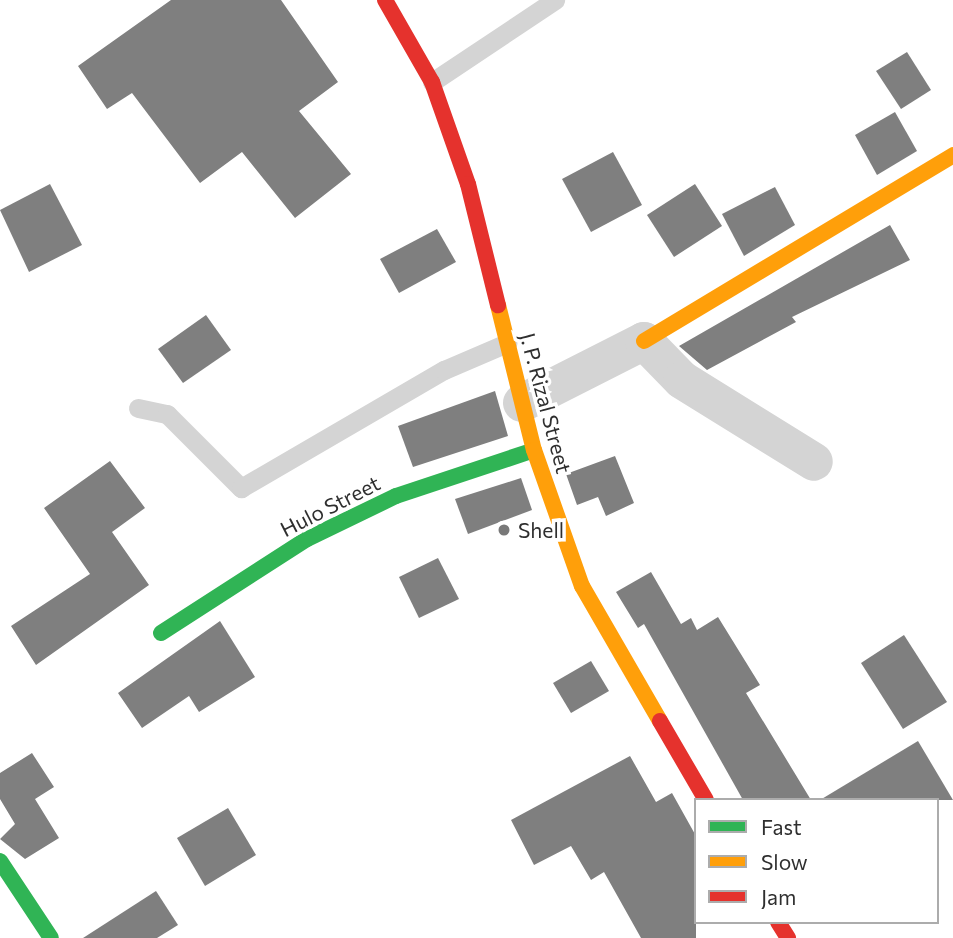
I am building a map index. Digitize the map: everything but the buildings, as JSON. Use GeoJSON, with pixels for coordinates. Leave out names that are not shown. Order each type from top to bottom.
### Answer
{"type":"FeatureCollection","features":[{"type":"Feature","properties":{"kind":"main road","name":"J. P. Rizal Street"},"geometry":{"type":"LineString","coordinates":[[385,0],[432,82],[468,184],[534,450],[582,586],[705,798]]}},
{"type":"Feature","properties":{"kind":"main road"},"geometry":{"type":"LineString","coordinates":[[644,341],[953,155]]}},
{"type":"Feature","properties":{"kind":"main road","name":"Hulo Street"},"geometry":{"type":"LineString","coordinates":[[162,633],[219,590],[307,539],[396,496],[534,450]]}},
{"type":"Feature","properties":{"kind":"main road"},"geometry":{"type":"LineString","coordinates":[[0,861],[51,938]]}},
{"type":"Feature","properties":{"kind":"street"},"geometry":{"type":"LineString","coordinates":[[522,403],[644,341],[682,380],[814,462]]}},
{"type":"Feature","properties":{"kind":"lane"},"geometry":{"type":"LineString","coordinates":[[432,82],[555,0]]}},
{"type":"Feature","properties":{"kind":"lane"},"geometry":{"type":"LineString","coordinates":[[138,408],[167,414],[241,488],[444,370],[507,343]]}},
{"type":"Feature","properties":{"kind":"traffic: fast"},"geometry":{"type":"LineString","coordinates":[[161,633],[307,539],[396,496],[534,450]]}},
{"type":"Feature","properties":{"kind":"traffic: fast"},"geometry":{"type":"LineString","coordinates":[[0,861],[51,938]]}},
{"type":"Feature","properties":{"kind":"traffic: slow"},"geometry":{"type":"LineString","coordinates":[[644,341],[953,155]]}},
{"type":"Feature","properties":{"kind":"traffic: slow"},"geometry":{"type":"LineString","coordinates":[[498,305],[534,450],[582,586],[660,721]]}},
{"type":"Feature","properties":{"kind":"traffic: jam"},"geometry":{"type":"LineString","coordinates":[[385,0],[432,82],[468,184],[498,305]]}},
{"type":"Feature","properties":{"kind":"traffic: jam"},"geometry":{"type":"LineString","coordinates":[[660,721],[705,798]]}},
{"type":"Feature","properties":{"kind":"traffic: jam"},"geometry":{"type":"LineString","coordinates":[[779,924],[788,938]]}},
{"type":"Feature","properties":{"kind":"place","name":"Shell"},"geometry":{"type":"Point","coordinates":[504,530]}}]}
